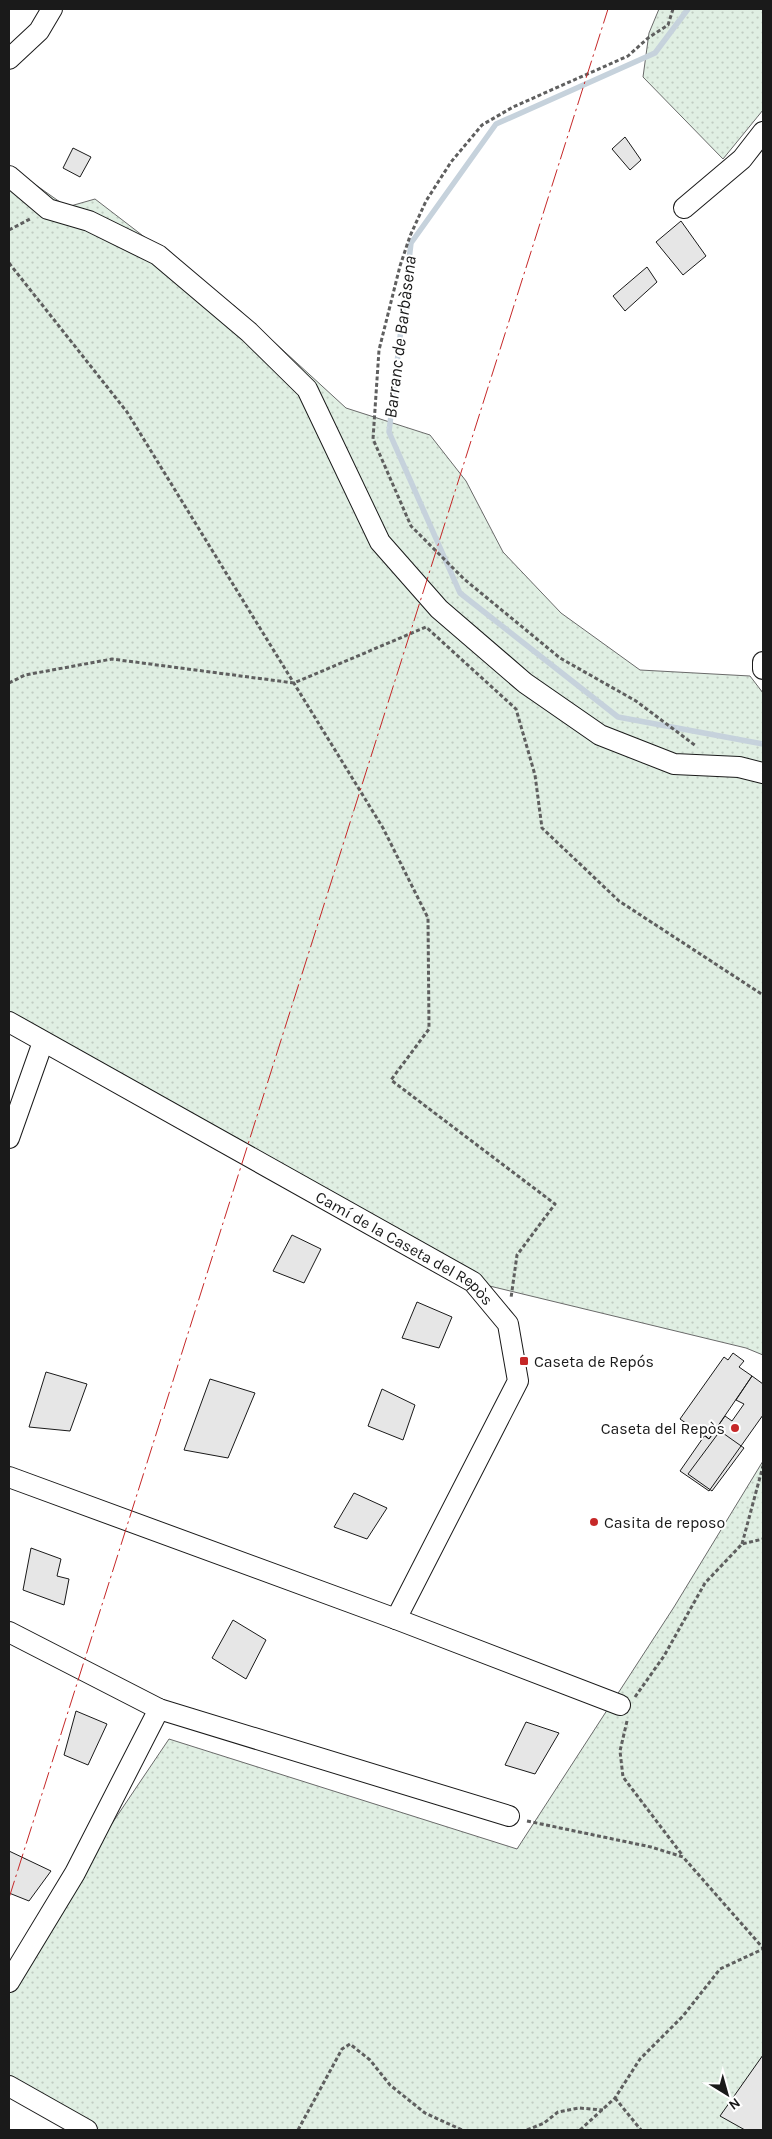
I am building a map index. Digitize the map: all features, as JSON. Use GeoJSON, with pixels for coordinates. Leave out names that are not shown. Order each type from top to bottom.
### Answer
{"type":"FeatureCollection","features":[{"type":"Feature","properties":{"kind":"street"},"geometry":{"type":"LineString","coordinates":[[9,59],[39,31],[52,9]]}},
{"type":"Feature","properties":{"kind":"street"},"geometry":{"type":"LineString","coordinates":[[684,208],[742,159],[763,132]]}},
{"type":"Feature","properties":{"kind":"street"},"geometry":{"type":"LineString","coordinates":[[9,176],[48,209],[89,221],[158,255],[268,351],[306,389],[380,542],[439,609],[525,683],[600,735],[674,764],[725,766],[763,773]]}},
{"type":"Feature","properties":{"kind":"street"},"geometry":{"type":"LineString","coordinates":[[763,662],[763,669]]}},
{"type":"Feature","properties":{"kind":"street","name":"Camí de la Caseta del Repòs"},"geometry":{"type":"LineString","coordinates":[[9,1022],[473,1282],[508,1324],[518,1381],[396,1619]]}},
{"type":"Feature","properties":{"kind":"street"},"geometry":{"type":"LineString","coordinates":[[9,1138],[43,1042]]}},
{"type":"Feature","properties":{"kind":"street"},"geometry":{"type":"LineString","coordinates":[[9,1477],[625,1703]]}},
{"type":"Feature","properties":{"kind":"street"},"geometry":{"type":"LineString","coordinates":[[9,1632],[159,1709],[509,1816]]}},
{"type":"Feature","properties":{"kind":"street"},"geometry":{"type":"LineString","coordinates":[[9,1982],[75,1873],[159,1709]]}},
{"type":"Feature","properties":{"kind":"street"},"geometry":{"type":"LineString","coordinates":[[9,2086],[87,2130]]}},
{"type":"Feature","properties":{"kind":"path"},"geometry":{"type":"LineString","coordinates":[[673,9],[668,25],[648,38],[628,56],[513,107],[482,125],[451,162],[426,202],[410,236],[400,266],[379,350],[373,439],[411,526],[464,579],[560,658],[636,702],[725,766]]}},
{"type":"Feature","properties":{"kind":"path"},"geometry":{"type":"LineString","coordinates":[[9,263],[127,412],[383,828],[428,918],[429,1029],[391,1080],[555,1204],[517,1255],[508,1324]]}},
{"type":"Feature","properties":{"kind":"path"},"geometry":{"type":"LineString","coordinates":[[9,683],[25,674],[112,659],[294,683],[426,627],[516,709],[536,775],[542,828],[619,901],[763,995]]}},
{"type":"Feature","properties":{"kind":"path"},"geometry":{"type":"LineString","coordinates":[[580,2130],[615,2098],[640,2059],[683,2016],[720,1969],[763,1948],[683,1857],[623,1777],[620,1750],[625,1703],[664,1656],[705,1583],[742,1544],[763,1466]]}},
{"type":"Feature","properties":{"kind":"path"},"geometry":{"type":"LineString","coordinates":[[742,1544],[763,1540]]}},
{"type":"Feature","properties":{"kind":"path"},"geometry":{"type":"LineString","coordinates":[[509,1816],[683,1857]]}},
{"type":"Feature","properties":{"kind":"path"},"geometry":{"type":"LineString","coordinates":[[298,2130],[342,2048],[350,2044],[370,2060],[390,2085],[425,2113],[462,2130]]}},
{"type":"Feature","properties":{"kind":"path"},"geometry":{"type":"LineString","coordinates":[[615,2098],[641,2130]]}},
{"type":"Feature","properties":{"kind":"path"},"geometry":{"type":"LineString","coordinates":[[527,2130],[544,2123],[558,2112],[579,2108],[603,2110]]}},
{"type":"Feature","properties":{"kind":"green space"},"geometry":{"type":"Polygon","coordinates":[[[659,9],[763,9],[763,110],[723,159],[643,77],[649,33],[659,9]]]}},
{"type":"Feature","properties":{"kind":"green space"},"geometry":{"type":"Polygon","coordinates":[[[9,166],[67,207],[95,199],[237,308],[346,408],[430,435],[466,481],[503,552],[561,613],[640,670],[750,676],[763,693],[763,1355],[746,1348],[473,1282],[9,1025],[9,166]]]}},
{"type":"Feature","properties":{"kind":"green space"},"geometry":{"type":"Polygon","coordinates":[[[763,1461],[763,2130],[87,2130],[9,2086],[9,1976],[169,1739],[517,1849],[674,1607],[763,1461]]]}},
{"type":"Feature","properties":{"kind":"building"},"geometry":{"type":"Polygon","coordinates":[[[625,137],[641,160],[630,170],[612,149],[625,137]]]}},
{"type":"Feature","properties":{"kind":"building"},"geometry":{"type":"Polygon","coordinates":[[[73,148],[91,157],[80,177],[63,168],[73,148]]]}},
{"type":"Feature","properties":{"kind":"building"},"geometry":{"type":"Polygon","coordinates":[[[681,221],[706,256],[683,275],[656,242],[681,221]]]}},
{"type":"Feature","properties":{"kind":"building"},"geometry":{"type":"Polygon","coordinates":[[[647,267],[657,282],[625,311],[613,296],[647,267]]]}},
{"type":"Feature","properties":{"kind":"building"},"geometry":{"type":"Polygon","coordinates":[[[292,1235],[321,1249],[304,1283],[273,1271],[292,1235]]]}},
{"type":"Feature","properties":{"kind":"building"},"geometry":{"type":"Polygon","coordinates":[[[417,1302],[452,1317],[439,1348],[402,1338],[417,1302]]]}},
{"type":"Feature","properties":{"kind":"building"},"geometry":{"type":"Polygon","coordinates":[[[733,1353],[744,1361],[739,1367],[752,1376],[709,1439],[680,1419],[724,1357],[728,1360],[733,1353]]]}},
{"type":"Feature","properties":{"kind":"building"},"geometry":{"type":"Polygon","coordinates":[[[46,1372],[87,1384],[70,1431],[29,1427],[46,1372]]]}},
{"type":"Feature","properties":{"kind":"building","name":"Caseta del Repòs"},"geometry":{"type":"Polygon","coordinates":[[[752,1376],[763,1384],[763,1415],[709,1491],[680,1471],[705,1435],[709,1439],[725,1416],[732,1421],[744,1404],[736,1400],[752,1376]]]}},
{"type":"Feature","properties":{"kind":"building"},"geometry":{"type":"Polygon","coordinates":[[[210,1379],[255,1393],[228,1458],[184,1450],[210,1379]]]}},
{"type":"Feature","properties":{"kind":"building"},"geometry":{"type":"Polygon","coordinates":[[[382,1389],[415,1405],[403,1440],[368,1426],[382,1389]]]}},
{"type":"Feature","properties":{"kind":"building"},"geometry":{"type":"Polygon","coordinates":[[[720,1431],[744,1448],[712,1491],[688,1474],[720,1431]]]}},
{"type":"Feature","properties":{"kind":"building"},"geometry":{"type":"Polygon","coordinates":[[[354,1493],[387,1508],[367,1539],[334,1527],[354,1493]]]}},
{"type":"Feature","properties":{"kind":"building"},"geometry":{"type":"Polygon","coordinates":[[[31,1548],[61,1559],[57,1576],[69,1579],[64,1605],[23,1590],[31,1548]]]}},
{"type":"Feature","properties":{"kind":"building"},"geometry":{"type":"Polygon","coordinates":[[[233,1620],[266,1640],[246,1679],[212,1658],[233,1620]]]}},
{"type":"Feature","properties":{"kind":"building"},"geometry":{"type":"Polygon","coordinates":[[[76,1711],[107,1724],[88,1765],[64,1755],[76,1711]]]}},
{"type":"Feature","properties":{"kind":"building"},"geometry":{"type":"Polygon","coordinates":[[[526,1722],[559,1733],[535,1774],[505,1765],[526,1722]]]}},
{"type":"Feature","properties":{"kind":"building"},"geometry":{"type":"Polygon","coordinates":[[[9,1851],[51,1871],[29,1901],[9,1893],[9,1851]]]}},
{"type":"Feature","properties":{"kind":"building"},"geometry":{"type":"Polygon","coordinates":[[[763,2055],[763,2130],[745,2130],[720,2116],[763,2055]]]}},
{"type":"Feature","properties":{"kind":"waterway","name":"Barranc de Barbàsena"},"geometry":{"type":"LineString","coordinates":[[688,9],[655,53],[496,124],[411,243],[389,432],[460,593],[618,717],[763,744]]}},
{"type":"Feature","properties":{"kind":"power"},"geometry":{"type":"LineString","coordinates":[[9,1898],[608,9]]}},
{"type":"Feature","properties":{"kind":"place","name":"Caseta de Repós"},"geometry":{"type":"Point","coordinates":[524,1361]}},
{"type":"Feature","properties":{"kind":"place","name":"Caseta del Repòs"},"geometry":{"type":"Point","coordinates":[735,1428]}},
{"type":"Feature","properties":{"kind":"place","name":"Casita de reposo"},"geometry":{"type":"Point","coordinates":[594,1522]}}]}
